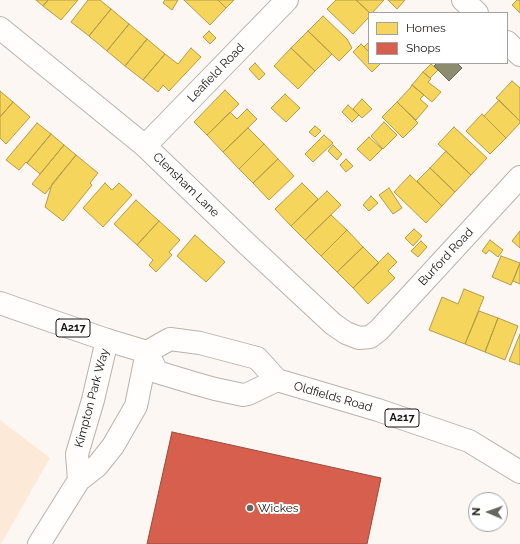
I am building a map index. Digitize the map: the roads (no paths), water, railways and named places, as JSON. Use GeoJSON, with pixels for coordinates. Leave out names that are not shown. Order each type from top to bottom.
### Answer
{"type":"FeatureCollection","features":[{"type":"Feature","properties":{"kind":"main road","name":"Leafield Road"},"geometry":{"type":"LineString","coordinates":[[145,146],[287,0]]}},
{"type":"Feature","properties":{"kind":"main road"},"geometry":{"type":"LineString","coordinates":[[463,0],[476,12]]}},
{"type":"Feature","properties":{"kind":"main road","name":"Clensham Lane"},"geometry":{"type":"LineString","coordinates":[[0,28],[145,146],[332,324],[346,333],[359,338],[370,336]]}},
{"type":"Feature","properties":{"kind":"main road"},"geometry":{"type":"LineString","coordinates":[[508,43],[520,55]]}},
{"type":"Feature","properties":{"kind":"main road","name":"Burford Road"},"geometry":{"type":"LineString","coordinates":[[370,336],[379,330],[520,177]]}},
{"type":"Feature","properties":{"kind":"main road","name":"A217"},"geometry":{"type":"LineString","coordinates":[[0,303],[107,340],[147,352]]}},
{"type":"Feature","properties":{"kind":"main road","name":"Oldfields Road"},"geometry":{"type":"LineString","coordinates":[[277,380],[243,395],[215,389],[157,372],[147,352],[170,339],[221,348],[257,358],[277,380],[378,410],[469,441],[520,472]]}},
{"type":"Feature","properties":{"kind":"main road","name":"Kimpton Park Way"},"geometry":{"type":"LineString","coordinates":[[79,480],[77,454],[93,400],[107,340]]}},
{"type":"Feature","properties":{"kind":"main road"},"geometry":{"type":"LineString","coordinates":[[39,544],[79,480],[97,466],[113,446],[136,406],[147,352]]}},
{"type":"Feature","properties":{"kind":"place","name":"Wickes"},"geometry":{"type":"Point","coordinates":[250,508]}}]}
